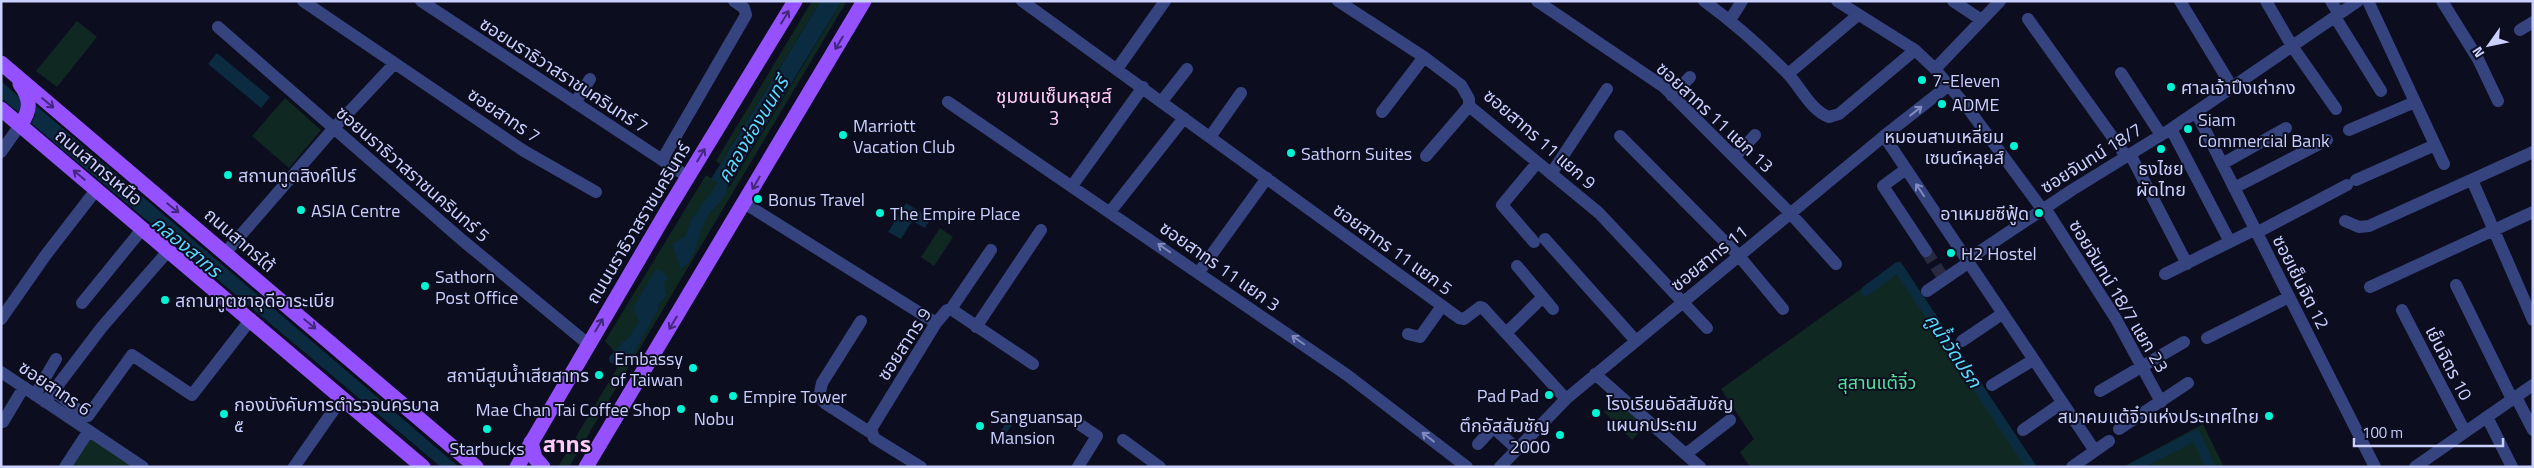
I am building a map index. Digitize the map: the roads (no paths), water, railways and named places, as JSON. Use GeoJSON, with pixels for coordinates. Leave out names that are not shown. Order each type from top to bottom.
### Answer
{"type":"FeatureCollection","features":[{"type":"Feature","properties":{"kind":"main road","name":"ถนนนราธิวาสราชนครินทร์"},"geometry":{"type":"LineString","coordinates":[[517,467],[588,344],[795,1]]}},
{"type":"Feature","properties":{"kind":"main road"},"geometry":{"type":"LineString","coordinates":[[586,467],[864,1]]}},
{"type":"Feature","properties":{"kind":"main road"},"geometry":{"type":"LineString","coordinates":[[6,68],[29,99],[26,117],[20,125]]}},
{"type":"Feature","properties":{"kind":"main road","name":"ถนนสาทรใต้"},"geometry":{"type":"LineString","coordinates":[[6,68],[226,252],[476,467]]}},
{"type":"Feature","properties":{"kind":"main road","name":"ถนนสาทรเหนือ"},"geometry":{"type":"LineString","coordinates":[[1,109],[251,319],[423,467]]}},
{"type":"Feature","properties":{"kind":"main road"},"geometry":{"type":"LineString","coordinates":[[531,442],[535,458],[544,467]]}},
{"type":"Feature","properties":{"kind":"street","name":"ซอยสาทร 7"},"geometry":{"type":"LineString","coordinates":[[303,1],[341,24],[394,64],[524,150],[596,192]]}},
{"type":"Feature","properties":{"kind":"street"},"geometry":{"type":"LineString","coordinates":[[662,160],[746,15],[744,8],[734,1]]}},
{"type":"Feature","properties":{"kind":"street","name":"ซอยสาทร 11 แยก 5"},"geometry":{"type":"LineString","coordinates":[[1022,1],[1462,320],[1478,308],[1483,308],[1566,399]]}},
{"type":"Feature","properties":{"kind":"street"},"geometry":{"type":"LineString","coordinates":[[1117,69],[1165,1]]}},
{"type":"Feature","properties":{"kind":"street","name":"ซอยสาทร 11 แยก 9"},"geometry":{"type":"LineString","coordinates":[[1338,1],[1424,57],[1461,85],[1469,99],[1468,106],[1604,219],[1707,328]]}},
{"type":"Feature","properties":{"kind":"street","name":"ซอยสาทร 11 แยก 13"},"geometry":{"type":"LineString","coordinates":[[1537,1],[1626,60],[1672,96],[1791,214],[1836,264]]}},
{"type":"Feature","properties":{"kind":"street"},"geometry":{"type":"LineString","coordinates":[[1704,1],[1730,20],[1788,74],[1819,111],[1829,117],[1839,114],[1915,50]]}},
{"type":"Feature","properties":{"kind":"street"},"geometry":{"type":"LineString","coordinates":[[1730,20],[1742,1]]}},
{"type":"Feature","properties":{"kind":"street","name":"ซอยจันทน์ 18/7 แยก 23"},"geometry":{"type":"LineString","coordinates":[[1837,1],[1915,50],[1949,85],[2044,209],[2116,319],[2161,402]]}},
{"type":"Feature","properties":{"kind":"street"},"geometry":{"type":"LineString","coordinates":[[1953,1],[1980,19]]}},
{"type":"Feature","properties":{"kind":"street"},"geometry":{"type":"LineString","coordinates":[[1935,69],[1980,19],[2000,1]]}},
{"type":"Feature","properties":{"kind":"street"},"geometry":{"type":"LineString","coordinates":[[2180,1],[2232,86]]}},
{"type":"Feature","properties":{"kind":"street"},"geometry":{"type":"LineString","coordinates":[[2266,1],[2292,46],[2336,109]]}},
{"type":"Feature","properties":{"kind":"street"},"geometry":{"type":"LineString","coordinates":[[2331,1],[2337,15],[2381,90]]}},
{"type":"Feature","properties":{"kind":"street","name":"ซอยจันทน์ 18/7"},"geometry":{"type":"LineString","coordinates":[[1927,291],[1967,261],[2044,209],[2166,132],[2358,1]]}},
{"type":"Feature","properties":{"kind":"street"},"geometry":{"type":"LineString","coordinates":[[2368,1],[2444,164]]}},
{"type":"Feature","properties":{"kind":"street"},"geometry":{"type":"LineString","coordinates":[[2442,1],[2478,59],[2498,101]]}},
{"type":"Feature","properties":{"kind":"street","name":"ซอยนราธิวาสราชนครินทร์ 7"},"geometry":{"type":"LineString","coordinates":[[429,4],[688,178]]}},
{"type":"Feature","properties":{"kind":"street"},"geometry":{"type":"LineString","coordinates":[[1788,74],[1858,15]]}},
{"type":"Feature","properties":{"kind":"street"},"geometry":{"type":"LineString","coordinates":[[2028,19],[2128,155],[2187,264]]}},
{"type":"Feature","properties":{"kind":"street"},"geometry":{"type":"LineString","coordinates":[[2520,30],[2533,22]]}},
{"type":"Feature","properties":{"kind":"street","name":"ซอยนราธิวาสราชนครินทร์ 5"},"geometry":{"type":"LineString","coordinates":[[218,26],[462,240],[588,344]]}},
{"type":"Feature","properties":{"kind":"street"},"geometry":{"type":"LineString","coordinates":[[1382,112],[1424,57]]}},
{"type":"Feature","properties":{"kind":"street"},"geometry":{"type":"LineString","coordinates":[[226,252],[334,128],[394,64]]}},
{"type":"Feature","properties":{"kind":"street"},"geometry":{"type":"LineString","coordinates":[[1162,101],[1187,69]]}},
{"type":"Feature","properties":{"kind":"street"},"geometry":{"type":"LineString","coordinates":[[2121,73],[2166,132],[2230,242]]}},
{"type":"Feature","properties":{"kind":"street"},"geometry":{"type":"LineString","coordinates":[[1672,96],[1690,77]]}},
{"type":"Feature","properties":{"kind":"street"},"geometry":{"type":"LineString","coordinates":[[575,103],[590,78]]}},
{"type":"Feature","properties":{"kind":"street","name":"ซอยสาทร 11"},"geometry":{"type":"LineString","coordinates":[[1500,467],[1566,399],[1595,374],[1884,136],[1949,85]]}},
{"type":"Feature","properties":{"kind":"street"},"geometry":{"type":"LineString","coordinates":[[1072,186],[1143,87]]}},
{"type":"Feature","properties":{"kind":"street"},"geometry":{"type":"LineString","coordinates":[[1551,174],[1607,89]]}},
{"type":"Feature","properties":{"kind":"street"},"geometry":{"type":"LineString","coordinates":[[1210,136],[1241,92]]}},
{"type":"Feature","properties":{"kind":"street","name":"ซอยสาทร 11 แยก 3"},"geometry":{"type":"LineString","coordinates":[[948,102],[1347,374],[1467,467]]}},
{"type":"Feature","properties":{"kind":"street"},"geometry":{"type":"LineString","coordinates":[[2349,130],[2415,102]]}},
{"type":"Feature","properties":{"kind":"street"},"geometry":{"type":"LineString","coordinates":[[1426,156],[1468,106]]}},
{"type":"Feature","properties":{"kind":"street","name":"ซอยเย็นจิต 12"},"geometry":{"type":"LineString","coordinates":[[2196,112],[2375,467]]}},
{"type":"Feature","properties":{"kind":"street"},"geometry":{"type":"LineString","coordinates":[[1110,212],[1184,118]]}},
{"type":"Feature","properties":{"kind":"street"},"geometry":{"type":"LineString","coordinates":[[1,152],[20,125]]}},
{"type":"Feature","properties":{"kind":"street"},"geometry":{"type":"LineString","coordinates":[[2222,164],[2286,128]]}},
{"type":"Feature","properties":{"kind":"street"},"geometry":{"type":"LineString","coordinates":[[1735,157],[1755,135]]}},
{"type":"Feature","properties":{"kind":"street"},"geometry":{"type":"LineString","coordinates":[[1620,136],[1739,256],[1783,309]]}},
{"type":"Feature","properties":{"kind":"street"},"geometry":{"type":"LineString","coordinates":[[1884,136],[2095,451]]}},
{"type":"Feature","properties":{"kind":"street"},"geometry":{"type":"LineString","coordinates":[[2234,188],[2327,140]]}},
{"type":"Feature","properties":{"kind":"street"},"geometry":{"type":"LineString","coordinates":[[2165,274],[2351,183],[2435,145]]}},
{"type":"Feature","properties":{"kind":"street"},"geometry":{"type":"LineString","coordinates":[[2345,221],[2363,228],[2533,152]]}},
{"type":"Feature","properties":{"kind":"street"},"geometry":{"type":"LineString","coordinates":[[1537,163],[1502,204],[1636,341]]}},
{"type":"Feature","properties":{"kind":"street"},"geometry":{"type":"LineString","coordinates":[[1906,169],[1883,186],[1926,251]]}},
{"type":"Feature","properties":{"kind":"street"},"geometry":{"type":"LineString","coordinates":[[1199,272],[1267,178]]}},
{"type":"Feature","properties":{"kind":"street"},"geometry":{"type":"LineString","coordinates":[[2472,180],[2533,320]]}},
{"type":"Feature","properties":{"kind":"street"},"geometry":{"type":"LineString","coordinates":[[1,318],[45,256],[96,190]]}},
{"type":"Feature","properties":{"kind":"street"},"geometry":{"type":"LineString","coordinates":[[744,203],[936,323]]}},
{"type":"Feature","properties":{"kind":"street"},"geometry":{"type":"LineString","coordinates":[[2370,287],[2533,212]]}},
{"type":"Feature","properties":{"kind":"street"},"geometry":{"type":"LineString","coordinates":[[82,303],[143,228]]}},
{"type":"Feature","properties":{"kind":"street"},"geometry":{"type":"LineString","coordinates":[[976,327],[1041,230]]}},
{"type":"Feature","properties":{"kind":"street"},"geometry":{"type":"LineString","coordinates":[[40,398],[53,390],[102,326],[168,250]]}},
{"type":"Feature","properties":{"kind":"street"},"geometry":{"type":"LineString","coordinates":[[951,309],[991,250]]}},
{"type":"Feature","properties":{"kind":"street"},"geometry":{"type":"LineString","coordinates":[[1517,266],[1553,309]]}},
{"type":"Feature","properties":{"kind":"street"},"geometry":{"type":"LineString","coordinates":[[2456,285],[2514,398],[2533,430]]}},
{"type":"Feature","properties":{"kind":"street"},"geometry":{"type":"LineString","coordinates":[[1506,333],[1543,297]]}},
{"type":"Feature","properties":{"kind":"street"},"geometry":{"type":"LineString","coordinates":[[2207,338],[2289,297]]}},
{"type":"Feature","properties":{"kind":"street"},"geometry":{"type":"LineString","coordinates":[[1408,334],[1420,337],[1442,306]]}},
{"type":"Feature","properties":{"kind":"street","name":"ซอยสาทร 9"},"geometry":{"type":"LineString","coordinates":[[871,433],[873,424],[936,323],[947,310],[951,309],[1033,364]]}},
{"type":"Feature","properties":{"kind":"street","name":"เย็นจิตร 10"},"geometry":{"type":"LineString","coordinates":[[2402,310],[2465,432]]}},
{"type":"Feature","properties":{"kind":"street"},"geometry":{"type":"LineString","coordinates":[[1962,341],[2002,314]]}},
{"type":"Feature","properties":{"kind":"street"},"geometry":{"type":"LineString","coordinates":[[53,390],[82,414],[88,416],[132,355],[192,395],[251,319]]}},
{"type":"Feature","properties":{"kind":"street"},"geometry":{"type":"LineString","coordinates":[[861,321],[822,383],[819,397],[826,404],[871,433],[874,438],[921,467]]}},
{"type":"Feature","properties":{"kind":"street"},"geometry":{"type":"LineString","coordinates":[[2100,391],[2184,342]]}},
{"type":"Feature","properties":{"kind":"street"},"geometry":{"type":"LineString","coordinates":[[40,398],[56,359]]}},
{"type":"Feature","properties":{"kind":"street"},"geometry":{"type":"LineString","coordinates":[[1992,385],[2033,360]]}},
{"type":"Feature","properties":{"kind":"street","name":"ซอยสาทร 6"},"geometry":{"type":"LineString","coordinates":[[1,372],[143,467]]}},
{"type":"Feature","properties":{"kind":"street"},"geometry":{"type":"LineString","coordinates":[[1595,374],[1700,467]]}},
{"type":"Feature","properties":{"kind":"street"},"geometry":{"type":"LineString","coordinates":[[2119,429],[2188,384]]}},
{"type":"Feature","properties":{"kind":"street"},"geometry":{"type":"LineString","coordinates":[[2415,467],[2533,385]]}},
{"type":"Feature","properties":{"kind":"street"},"geometry":{"type":"LineString","coordinates":[[3,422],[24,387]]}},
{"type":"Feature","properties":{"kind":"street"},"geometry":{"type":"LineString","coordinates":[[294,467],[342,398]]}},
{"type":"Feature","properties":{"kind":"street"},"geometry":{"type":"LineString","coordinates":[[2023,430],[2062,403]]}},
{"type":"Feature","properties":{"kind":"street"},"geometry":{"type":"LineString","coordinates":[[2487,417],[2512,467]]}},
{"type":"Feature","properties":{"kind":"street"},"geometry":{"type":"LineString","coordinates":[[1686,454],[1730,420]]}},
{"type":"Feature","properties":{"kind":"street"},"geometry":{"type":"LineString","coordinates":[[1078,467],[1097,436],[1079,424]]}},
{"type":"Feature","properties":{"kind":"street"},"geometry":{"type":"LineString","coordinates":[[1478,444],[1490,430],[1495,429],[1517,449]]}},
{"type":"Feature","properties":{"kind":"street"},"geometry":{"type":"LineString","coordinates":[[65,467],[88,432]]}},
{"type":"Feature","properties":{"kind":"street"},"geometry":{"type":"LineString","coordinates":[[1123,440],[1160,467]]}},
{"type":"Feature","properties":{"kind":"street"},"geometry":{"type":"LineString","coordinates":[[2072,467],[2109,441]]}},
{"type":"Feature","properties":{"kind":"water"},"geometry":{"type":"Polygon","coordinates":[[[821,1],[842,1],[727,188],[724,197],[705,220],[690,260],[681,269],[672,244],[686,236],[691,220],[718,183],[711,179],[821,1]]]}},
{"type":"Feature","properties":{"kind":"water"},"geometry":{"type":"Polygon","coordinates":[[[217,53],[270,97],[261,108],[208,64],[217,53]]]}},
{"type":"Feature","properties":{"kind":"water"},"geometry":{"type":"Polygon","coordinates":[[[1,81],[21,99],[18,112],[1,98],[1,81]]]}},
{"type":"Feature","properties":{"kind":"water","name":"คลองสาทร"},"geometry":{"type":"Polygon","coordinates":[[[33,103],[459,467],[441,467],[31,123],[35,116],[33,103]]]}},
{"type":"Feature","properties":{"kind":"water"},"geometry":{"type":"Polygon","coordinates":[[[906,203],[931,218],[925,228],[912,221],[901,239],[888,232],[906,203]]]}},
{"type":"Feature","properties":{"kind":"water"},"geometry":{"type":"Polygon","coordinates":[[[660,270],[668,278],[664,283],[666,297],[659,303],[658,310],[631,358],[620,348],[621,343],[629,338],[639,321],[633,308],[655,271],[660,270]]]}},
{"type":"Feature","properties":{"kind":"water"},"geometry":{"type":"Polygon","coordinates":[[[1014,411],[1019,415],[1005,435],[1000,432],[1014,411]]]}},
{"type":"Feature","properties":{"kind":"waterway","name":"คูน้ำวัดปรก"},"geometry":{"type":"LineString","coordinates":[[1866,291],[1898,267],[2031,467]]}},
{"type":"Feature","properties":{"kind":"waterway","name":"คลองช่องนนทรี"},"geometry":{"type":"LineString","coordinates":[[614,359],[631,342]]}},
{"type":"Feature","properties":{"kind":"waterway","name":"คูน้ำวัดปรก"},"geometry":{"type":"LineString","coordinates":[[2134,467],[2196,435],[2210,467]]}},
{"type":"Feature","properties":{"kind":"tunnel"},"geometry":{"type":"LineString","coordinates":[[1926,251],[1944,279]]}},
{"type":"Feature","properties":{"kind":"place","name":"7-Eleven"},"geometry":{"type":"Point","coordinates":[1922,80]}},
{"type":"Feature","properties":{"kind":"place","name":"ศาลเจ้าปึงเถ่ากง"},"geometry":{"type":"Point","coordinates":[2171,87]}},
{"type":"Feature","properties":{"kind":"place","name":"ADME"},"geometry":{"type":"Point","coordinates":[1942,104]}},
{"type":"Feature","properties":{"kind":"place","name":"Siam Commercial Bank"},"geometry":{"type":"Point","coordinates":[2188,129]}},
{"type":"Feature","properties":{"kind":"place","name":"Marriott Vacation Club"},"geometry":{"type":"Point","coordinates":[843,135]}},
{"type":"Feature","properties":{"kind":"place","name":"หมอนสามเหลี่ยม เซนต์หลุยส์"},"geometry":{"type":"Point","coordinates":[2014,146]}},
{"type":"Feature","properties":{"kind":"place","name":"ธงไชย ผัดไทย"},"geometry":{"type":"Point","coordinates":[2161,149]}},
{"type":"Feature","properties":{"kind":"place","name":"Sathorn Suites"},"geometry":{"type":"Point","coordinates":[1291,153]}},
{"type":"Feature","properties":{"kind":"place","name":"สถานทูตสิงค์โปร์"},"geometry":{"type":"Point","coordinates":[228,175]}},
{"type":"Feature","properties":{"kind":"place","name":"Bonus Travel"},"geometry":{"type":"Point","coordinates":[758,199]}},
{"type":"Feature","properties":{"kind":"place","name":"ASIA Centre"},"geometry":{"type":"Point","coordinates":[301,210]}},
{"type":"Feature","properties":{"kind":"place","name":"The Empire Place"},"geometry":{"type":"Point","coordinates":[880,213]}},
{"type":"Feature","properties":{"kind":"place","name":"อาเหมยซีฟู้ด"},"geometry":{"type":"Point","coordinates":[2039,213]}},
{"type":"Feature","properties":{"kind":"place","name":"H2 Hostel"},"geometry":{"type":"Point","coordinates":[1951,253]}},
{"type":"Feature","properties":{"kind":"place","name":"Sathorn Post Office"},"geometry":{"type":"Point","coordinates":[425,286]}},
{"type":"Feature","properties":{"kind":"place","name":"สถานทูตซาอุดีอาระเบีย"},"geometry":{"type":"Point","coordinates":[165,300]}},
{"type":"Feature","properties":{"kind":"place","name":"Embassy of Taiwan"},"geometry":{"type":"Point","coordinates":[693,368]}},
{"type":"Feature","properties":{"kind":"place","name":"สถานีสูบน้ำเสียสาทร"},"geometry":{"type":"Point","coordinates":[599,375]}},
{"type":"Feature","properties":{"kind":"place","name":"Pad Pad"},"geometry":{"type":"Point","coordinates":[1549,395]}},
{"type":"Feature","properties":{"kind":"place","name":"Empire Tower"},"geometry":{"type":"Point","coordinates":[733,396]}},
{"type":"Feature","properties":{"kind":"place","name":"Nobu"},"geometry":{"type":"Point","coordinates":[714,399]}},
{"type":"Feature","properties":{"kind":"place","name":"Mae Chan Tai Coffee Shop"},"geometry":{"type":"Point","coordinates":[681,409]}},
{"type":"Feature","properties":{"kind":"place","name":"โรงเรียนอัสสัมชัญ แผนกประถม"},"geometry":{"type":"Point","coordinates":[1596,413]}},
{"type":"Feature","properties":{"kind":"place","name":"กองบังคับการตำรวจนครบาล ๕"},"geometry":{"type":"Point","coordinates":[224,414]}},
{"type":"Feature","properties":{"kind":"place","name":"สมาคมแต้จิ๋วแห่งประเทศไทย"},"geometry":{"type":"Point","coordinates":[2269,416]}},
{"type":"Feature","properties":{"kind":"place","name":"Sanguansap Mansion"},"geometry":{"type":"Point","coordinates":[980,426]}},
{"type":"Feature","properties":{"kind":"place","name":"Starbucks"},"geometry":{"type":"Point","coordinates":[487,429]}},
{"type":"Feature","properties":{"kind":"place","name":"ตึกอัสสัมชัญ 2000"},"geometry":{"type":"Point","coordinates":[1560,435]}},
{"type":"Feature","properties":{"kind":"district","name":"ชุมชนเซ็นหลุยส์ 3"},"geometry":{"type":"Point","coordinates":[1054,106]}},
{"type":"Feature","properties":{"kind":"district","name":"สาทร"},"geometry":{"type":"Point","coordinates":[567,444]}},
{"type":"Feature","properties":{"kind":"park label","name":"สุสานแต้จิ๋ว"},"geometry":{"type":"Point","coordinates":[1877,382]}}]}
